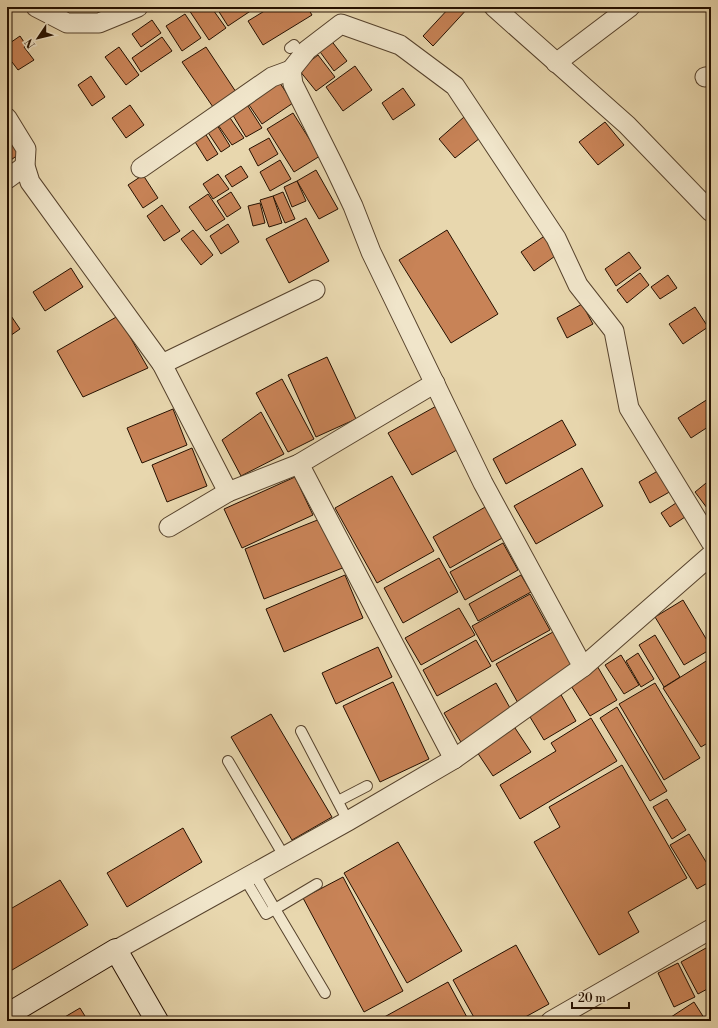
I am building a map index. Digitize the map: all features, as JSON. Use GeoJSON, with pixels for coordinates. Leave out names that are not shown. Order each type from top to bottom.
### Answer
{"type":"FeatureCollection","features":[{"type":"Feature","properties":{"kind":"street"},"geometry":{"type":"LineString","coordinates":[[36,7],[67,24],[100,23],[138,7]]}},
{"type":"Feature","properties":{"kind":"street"},"geometry":{"type":"LineString","coordinates":[[494,7],[627,125],[711,212]]}},
{"type":"Feature","properties":{"kind":"street"},"geometry":{"type":"LineString","coordinates":[[556,63],[630,7]]}},
{"type":"Feature","properties":{"kind":"street"},"geometry":{"type":"LineString","coordinates":[[141,168],[272,77],[295,52],[341,24],[400,44],[455,86],[556,238],[578,285],[614,331],[629,408],[711,542]]}},
{"type":"Feature","properties":{"kind":"street"},"geometry":{"type":"LineString","coordinates":[[295,52],[293,84],[353,206],[371,252],[483,483],[582,667]]}},
{"type":"Feature","properties":{"kind":"street"},"geometry":{"type":"LineString","coordinates":[[7,118],[26,149],[25,166],[30,182],[162,364],[228,492]]}},
{"type":"Feature","properties":{"kind":"street"},"geometry":{"type":"LineString","coordinates":[[7,179],[25,166]]}},
{"type":"Feature","properties":{"kind":"street"},"geometry":{"type":"LineString","coordinates":[[162,364],[315,290]]}},
{"type":"Feature","properties":{"kind":"street"},"geometry":{"type":"LineString","coordinates":[[169,527],[228,492],[299,464],[435,383]]}},
{"type":"Feature","properties":{"kind":"street"},"geometry":{"type":"LineString","coordinates":[[299,464],[454,759]]}},
{"type":"Feature","properties":{"kind":"street"},"geometry":{"type":"LineString","coordinates":[[7,1015],[116,950],[348,821],[454,759],[582,667],[711,555]]}},
{"type":"Feature","properties":{"kind":"street"},"geometry":{"type":"LineString","coordinates":[[551,1021],[711,929]]}},
{"type":"Feature","properties":{"kind":"street"},"geometry":{"type":"LineString","coordinates":[[116,950],[158,1021]]}},
{"type":"Feature","properties":{"kind":"lane"},"geometry":{"type":"LineString","coordinates":[[301,731],[348,821]]}},
{"type":"Feature","properties":{"kind":"lane"},"geometry":{"type":"LineString","coordinates":[[228,761],[284,856]]}},
{"type":"Feature","properties":{"kind":"lane"},"geometry":{"type":"LineString","coordinates":[[338,801],[367,786]]}},
{"type":"Feature","properties":{"kind":"lane"},"geometry":{"type":"LineString","coordinates":[[249,876],[266,914],[317,884]]}},
{"type":"Feature","properties":{"kind":"lane"},"geometry":{"type":"LineString","coordinates":[[275,909],[325,993]]}},
{"type":"Feature","properties":{"kind":"building"},"geometry":{"type":"Polygon","coordinates":[[[187,7],[211,7],[226,28],[209,40],[187,7]]]}},
{"type":"Feature","properties":{"kind":"building"},"geometry":{"type":"Polygon","coordinates":[[[216,7],[254,7],[255,8],[228,26],[216,7]]]}},
{"type":"Feature","properties":{"kind":"building"},"geometry":{"type":"Polygon","coordinates":[[[271,7],[307,7],[312,15],[263,45],[248,21],[271,7]]]}},
{"type":"Feature","properties":{"kind":"building"},"geometry":{"type":"Polygon","coordinates":[[[450,7],[469,7],[433,46],[423,36],[450,7]]]}},
{"type":"Feature","properties":{"kind":"building"},"geometry":{"type":"Polygon","coordinates":[[[185,14],[201,38],[182,51],[166,26],[185,14]]]}},
{"type":"Feature","properties":{"kind":"building"},"geometry":{"type":"Polygon","coordinates":[[[152,20],[161,33],[141,47],[132,34],[152,20]]]}},
{"type":"Feature","properties":{"kind":"building"},"geometry":{"type":"Polygon","coordinates":[[[20,36],[26,45],[24,47],[34,60],[18,70],[12,62],[8,65],[7,64],[7,45],[20,36]]]}},
{"type":"Feature","properties":{"kind":"building"},"geometry":{"type":"Polygon","coordinates":[[[162,37],[172,51],[141,72],[132,58],[162,37]]]}},
{"type":"Feature","properties":{"kind":"building"},"geometry":{"type":"Polygon","coordinates":[[[330,39],[347,61],[334,71],[318,49],[330,39]]]}},
{"type":"Feature","properties":{"kind":"building"},"geometry":{"type":"Polygon","coordinates":[[[119,47],[139,75],[126,85],[105,57],[119,47]]]}},
{"type":"Feature","properties":{"kind":"building"},"geometry":{"type":"Polygon","coordinates":[[[206,47],[236,92],[213,107],[182,62],[206,47]]]}},
{"type":"Feature","properties":{"kind":"building"},"geometry":{"type":"Polygon","coordinates":[[[318,55],[335,77],[316,91],[299,70],[318,55]]]}},
{"type":"Feature","properties":{"kind":"building"},"geometry":{"type":"Polygon","coordinates":[[[355,66],[372,90],[343,111],[326,87],[355,66]]]}},
{"type":"Feature","properties":{"kind":"building"},"geometry":{"type":"Polygon","coordinates":[[[91,76],[105,97],[92,106],[78,85],[91,76]]]}},
{"type":"Feature","properties":{"kind":"building"},"geometry":{"type":"Polygon","coordinates":[[[278,80],[293,103],[262,124],[247,102],[278,80]]]}},
{"type":"Feature","properties":{"kind":"building"},"geometry":{"type":"Polygon","coordinates":[[[403,88],[415,105],[393,120],[382,103],[403,88]]]}},
{"type":"Feature","properties":{"kind":"building"},"geometry":{"type":"Polygon","coordinates":[[[246,103],[262,128],[246,137],[231,112],[246,103]]]}},
{"type":"Feature","properties":{"kind":"building"},"geometry":{"type":"Polygon","coordinates":[[[130,105],[144,125],[126,138],[112,118],[130,105]]]}},
{"type":"Feature","properties":{"kind":"building"},"geometry":{"type":"Polygon","coordinates":[[[293,113],[320,156],[294,172],[267,129],[293,113]]]}},
{"type":"Feature","properties":{"kind":"building"},"geometry":{"type":"Polygon","coordinates":[[[228,115],[244,138],[232,145],[216,122],[228,115]]]}},
{"type":"Feature","properties":{"kind":"building"},"geometry":{"type":"Polygon","coordinates":[[[464,117],[480,138],[455,158],[439,139],[464,117]]]}},
{"type":"Feature","properties":{"kind":"building"},"geometry":{"type":"Polygon","coordinates":[[[605,122],[624,145],[598,165],[579,142],[605,122]]]}},
{"type":"Feature","properties":{"kind":"building"},"geometry":{"type":"Polygon","coordinates":[[[217,125],[230,146],[221,152],[207,131],[217,125]]]}},
{"type":"Feature","properties":{"kind":"building"},"geometry":{"type":"Polygon","coordinates":[[[203,130],[218,154],[207,161],[192,137],[203,130]]]}},
{"type":"Feature","properties":{"kind":"building"},"geometry":{"type":"Polygon","coordinates":[[[7,132],[19,154],[7,163],[7,132]]]}},
{"type":"Feature","properties":{"kind":"building"},"geometry":{"type":"Polygon","coordinates":[[[269,138],[278,154],[258,166],[249,149],[269,138]]]}},
{"type":"Feature","properties":{"kind":"building"},"geometry":{"type":"Polygon","coordinates":[[[280,160],[291,179],[270,191],[260,172],[280,160]]]}},
{"type":"Feature","properties":{"kind":"building"},"geometry":{"type":"Polygon","coordinates":[[[241,166],[248,177],[232,187],[225,176],[241,166]]]}},
{"type":"Feature","properties":{"kind":"building"},"geometry":{"type":"Polygon","coordinates":[[[316,170],[338,209],[319,219],[297,181],[316,170]]]}},
{"type":"Feature","properties":{"kind":"building"},"geometry":{"type":"Polygon","coordinates":[[[218,174],[229,189],[213,199],[203,184],[218,174]]]}},
{"type":"Feature","properties":{"kind":"building"},"geometry":{"type":"Polygon","coordinates":[[[143,175],[158,198],[143,208],[128,185],[143,175]]]}},
{"type":"Feature","properties":{"kind":"building"},"geometry":{"type":"Polygon","coordinates":[[[297,181],[306,201],[292,207],[284,187],[297,181]]]}},
{"type":"Feature","properties":{"kind":"building"},"geometry":{"type":"Polygon","coordinates":[[[231,192],[241,208],[227,217],[217,201],[231,192]]]}},
{"type":"Feature","properties":{"kind":"building"},"geometry":{"type":"Polygon","coordinates":[[[283,192],[295,219],[285,223],[273,196],[283,192]]]}},
{"type":"Feature","properties":{"kind":"building"},"geometry":{"type":"Polygon","coordinates":[[[208,194],[225,219],[206,231],[189,207],[208,194]]]}},
{"type":"Feature","properties":{"kind":"building"},"geometry":{"type":"Polygon","coordinates":[[[273,196],[282,223],[269,227],[260,200],[273,196]]]}},
{"type":"Feature","properties":{"kind":"building"},"geometry":{"type":"Polygon","coordinates":[[[260,203],[265,223],[253,226],[248,206],[260,203]]]}},
{"type":"Feature","properties":{"kind":"building"},"geometry":{"type":"Polygon","coordinates":[[[162,205],[180,231],[164,241],[147,216],[162,205]]]}},
{"type":"Feature","properties":{"kind":"building"},"geometry":{"type":"Polygon","coordinates":[[[306,218],[329,261],[289,283],[266,239],[306,218]]]}},
{"type":"Feature","properties":{"kind":"building"},"geometry":{"type":"Polygon","coordinates":[[[228,224],[239,242],[221,254],[210,236],[228,224]]]}},
{"type":"Feature","properties":{"kind":"building"},"geometry":{"type":"Polygon","coordinates":[[[193,230],[213,255],[201,265],[181,239],[193,230]]]}},
{"type":"Feature","properties":{"kind":"building"},"geometry":{"type":"Polygon","coordinates":[[[447,230],[498,314],[451,343],[399,260],[447,230]]]}},
{"type":"Feature","properties":{"kind":"building"},"geometry":{"type":"Polygon","coordinates":[[[546,235],[558,254],[534,271],[521,252],[546,235]]]}},
{"type":"Feature","properties":{"kind":"building"},"geometry":{"type":"Polygon","coordinates":[[[629,252],[641,268],[616,286],[605,269],[629,252]]]}},
{"type":"Feature","properties":{"kind":"building"},"geometry":{"type":"Polygon","coordinates":[[[71,268],[83,287],[45,311],[33,292],[71,268]]]}},
{"type":"Feature","properties":{"kind":"building"},"geometry":{"type":"Polygon","coordinates":[[[640,273],[649,285],[627,303],[617,290],[640,273]]]}},
{"type":"Feature","properties":{"kind":"building"},"geometry":{"type":"Polygon","coordinates":[[[668,275],[677,288],[660,299],[651,287],[668,275]]]}},
{"type":"Feature","properties":{"kind":"building"},"geometry":{"type":"Polygon","coordinates":[[[582,304],[593,324],[567,338],[557,318],[582,304]]]}},
{"type":"Feature","properties":{"kind":"building"},"geometry":{"type":"Polygon","coordinates":[[[695,307],[708,327],[683,344],[669,324],[695,307]]]}},
{"type":"Feature","properties":{"kind":"building"},"geometry":{"type":"Polygon","coordinates":[[[7,310],[20,329],[7,338],[7,310]]]}},
{"type":"Feature","properties":{"kind":"building"},"geometry":{"type":"Polygon","coordinates":[[[118,316],[148,368],[83,397],[57,351],[118,316]]]}},
{"type":"Feature","properties":{"kind":"building"},"geometry":{"type":"Polygon","coordinates":[[[327,357],[356,419],[316,437],[288,375],[327,357]]]}},
{"type":"Feature","properties":{"kind":"building"},"geometry":{"type":"Polygon","coordinates":[[[282,379],[314,439],[288,452],[256,393],[282,379]]]}},
{"type":"Feature","properties":{"kind":"building"},"geometry":{"type":"Polygon","coordinates":[[[708,399],[711,404],[711,425],[691,438],[678,418],[708,399]]]}},
{"type":"Feature","properties":{"kind":"building"},"geometry":{"type":"Polygon","coordinates":[[[440,404],[464,446],[412,475],[388,433],[440,404]]]}},
{"type":"Feature","properties":{"kind":"building"},"geometry":{"type":"Polygon","coordinates":[[[173,409],[187,445],[142,463],[127,428],[173,409]]]}},
{"type":"Feature","properties":{"kind":"building"},"geometry":{"type":"Polygon","coordinates":[[[261,412],[284,454],[241,476],[222,440],[261,412]]]}},
{"type":"Feature","properties":{"kind":"building"},"geometry":{"type":"Polygon","coordinates":[[[562,420],[576,445],[506,484],[493,459],[562,420]]]}},
{"type":"Feature","properties":{"kind":"building"},"geometry":{"type":"Polygon","coordinates":[[[192,448],[207,486],[167,502],[152,465],[192,448]]]}},
{"type":"Feature","properties":{"kind":"building"},"geometry":{"type":"Polygon","coordinates":[[[582,468],[603,506],[536,544],[514,506],[582,468]]]}},
{"type":"Feature","properties":{"kind":"building"},"geometry":{"type":"Polygon","coordinates":[[[661,469],[673,490],[650,503],[639,482],[661,469]]]}},
{"type":"Feature","properties":{"kind":"building"},"geometry":{"type":"Polygon","coordinates":[[[392,476],[434,551],[377,583],[335,508],[392,476]]]}},
{"type":"Feature","properties":{"kind":"building"},"geometry":{"type":"Polygon","coordinates":[[[295,477],[313,515],[242,548],[224,509],[295,477]]]}},
{"type":"Feature","properties":{"kind":"building"},"geometry":{"type":"Polygon","coordinates":[[[711,479],[711,504],[707,508],[695,492],[711,479]]]}},
{"type":"Feature","properties":{"kind":"building"},"geometry":{"type":"Polygon","coordinates":[[[682,499],[691,513],[670,527],[661,513],[682,499]]]}},
{"type":"Feature","properties":{"kind":"building"},"geometry":{"type":"Polygon","coordinates":[[[487,506],[504,537],[450,568],[433,537],[487,506]]]}},
{"type":"Feature","properties":{"kind":"building"},"geometry":{"type":"Polygon","coordinates":[[[325,517],[345,567],[264,599],[245,549],[325,517]]]}},
{"type":"Feature","properties":{"kind":"building"},"geometry":{"type":"Polygon","coordinates":[[[503,543],[518,570],[465,600],[450,572],[503,543]]]}},
{"type":"Feature","properties":{"kind":"building"},"geometry":{"type":"Polygon","coordinates":[[[439,558],[458,592],[403,623],[384,588],[439,558]]]}},
{"type":"Feature","properties":{"kind":"building"},"geometry":{"type":"Polygon","coordinates":[[[345,575],[363,618],[284,652],[266,609],[345,575]]]}},
{"type":"Feature","properties":{"kind":"building"},"geometry":{"type":"Polygon","coordinates":[[[521,575],[531,592],[478,621],[469,604],[521,575]]]}},
{"type":"Feature","properties":{"kind":"building"},"geometry":{"type":"Polygon","coordinates":[[[530,594],[550,630],[492,662],[472,626],[530,594]]]}},
{"type":"Feature","properties":{"kind":"building"},"geometry":{"type":"Polygon","coordinates":[[[683,600],[711,647],[711,649],[684,665],[655,617],[683,600]]]}},
{"type":"Feature","properties":{"kind":"building"},"geometry":{"type":"Polygon","coordinates":[[[459,608],[475,635],[421,665],[405,638],[459,608]]]}},
{"type":"Feature","properties":{"kind":"building"},"geometry":{"type":"Polygon","coordinates":[[[553,632],[575,671],[518,703],[496,664],[553,632]]]}},
{"type":"Feature","properties":{"kind":"building"},"geometry":{"type":"Polygon","coordinates":[[[655,635],[680,677],[664,687],[639,645],[655,635]]]}},
{"type":"Feature","properties":{"kind":"building"},"geometry":{"type":"Polygon","coordinates":[[[476,640],[491,666],[437,696],[423,670],[476,640]]]}},
{"type":"Feature","properties":{"kind":"building"},"geometry":{"type":"Polygon","coordinates":[[[378,647],[392,677],[336,704],[322,673],[378,647]]]}},
{"type":"Feature","properties":{"kind":"building"},"geometry":{"type":"Polygon","coordinates":[[[638,653],[654,679],[641,687],[626,661],[638,653]]]}},
{"type":"Feature","properties":{"kind":"building"},"geometry":{"type":"Polygon","coordinates":[[[621,655],[639,685],[624,694],[605,665],[621,655]]]}},
{"type":"Feature","properties":{"kind":"building"},"geometry":{"type":"Polygon","coordinates":[[[711,658],[711,741],[701,747],[663,688],[711,658]]]}},
{"type":"Feature","properties":{"kind":"building"},"geometry":{"type":"Polygon","coordinates":[[[596,664],[617,700],[590,716],[568,681],[596,664]]]}},
{"type":"Feature","properties":{"kind":"building"},"geometry":{"type":"Polygon","coordinates":[[[393,682],[429,759],[380,782],[343,706],[393,682]]]}},
{"type":"Feature","properties":{"kind":"building"},"geometry":{"type":"Polygon","coordinates":[[[496,683],[514,715],[462,744],[444,713],[496,683]]]}},
{"type":"Feature","properties":{"kind":"building"},"geometry":{"type":"Polygon","coordinates":[[[655,683],[700,758],[664,780],[619,704],[655,683]]]}},
{"type":"Feature","properties":{"kind":"building"},"geometry":{"type":"Polygon","coordinates":[[[560,693],[576,721],[544,740],[527,712],[560,693]]]}},
{"type":"Feature","properties":{"kind":"building"},"geometry":{"type":"Polygon","coordinates":[[[617,707],[667,791],[650,801],[600,718],[617,707]]]}},
{"type":"Feature","properties":{"kind":"building"},"geometry":{"type":"Polygon","coordinates":[[[271,714],[332,817],[292,840],[231,737],[271,714]]]}},
{"type":"Feature","properties":{"kind":"building"},"geometry":{"type":"Polygon","coordinates":[[[591,718],[617,761],[520,819],[500,785],[556,751],[551,743],[591,718]]]}},
{"type":"Feature","properties":{"kind":"building"},"geometry":{"type":"Polygon","coordinates":[[[513,725],[531,752],[493,776],[475,749],[513,725]]]}},
{"type":"Feature","properties":{"kind":"building"},"geometry":{"type":"Polygon","coordinates":[[[622,765],[687,878],[628,912],[639,932],[599,955],[534,842],[560,827],[549,807],[622,765]]]}},
{"type":"Feature","properties":{"kind":"building"},"geometry":{"type":"Polygon","coordinates":[[[667,799],[686,830],[672,839],[653,807],[667,799]]]}},
{"type":"Feature","properties":{"kind":"building"},"geometry":{"type":"Polygon","coordinates":[[[183,828],[202,862],[127,907],[107,873],[183,828]]]}},
{"type":"Feature","properties":{"kind":"building"},"geometry":{"type":"Polygon","coordinates":[[[689,834],[711,870],[711,881],[697,889],[670,845],[689,834]]]}},
{"type":"Feature","properties":{"kind":"building"},"geometry":{"type":"Polygon","coordinates":[[[398,842],[462,951],[407,983],[344,873],[398,842]]]}},
{"type":"Feature","properties":{"kind":"building"},"geometry":{"type":"Polygon","coordinates":[[[343,877],[403,991],[364,1012],[303,898],[343,877]]]}},
{"type":"Feature","properties":{"kind":"building"},"geometry":{"type":"Polygon","coordinates":[[[60,880],[88,925],[7,973],[7,911],[60,880]]]}},
{"type":"Feature","properties":{"kind":"building"},"geometry":{"type":"Polygon","coordinates":[[[516,945],[549,1004],[518,1021],[476,1021],[453,980],[516,945]]]}},
{"type":"Feature","properties":{"kind":"building"},"geometry":{"type":"Polygon","coordinates":[[[706,948],[711,956],[711,987],[698,994],[681,962],[706,948]]]}},
{"type":"Feature","properties":{"kind":"building"},"geometry":{"type":"Polygon","coordinates":[[[678,963],[695,997],[674,1007],[658,973],[678,963]]]}},
{"type":"Feature","properties":{"kind":"building"},"geometry":{"type":"Polygon","coordinates":[[[448,982],[469,1021],[377,1021],[448,982]]]}},
{"type":"Feature","properties":{"kind":"building"},"geometry":{"type":"Polygon","coordinates":[[[694,1002],[706,1021],[670,1021],[668,1019],[694,1002]]]}},
{"type":"Feature","properties":{"kind":"building"},"geometry":{"type":"Polygon","coordinates":[[[80,1008],[88,1021],[58,1021],[80,1008]]]}}]}
